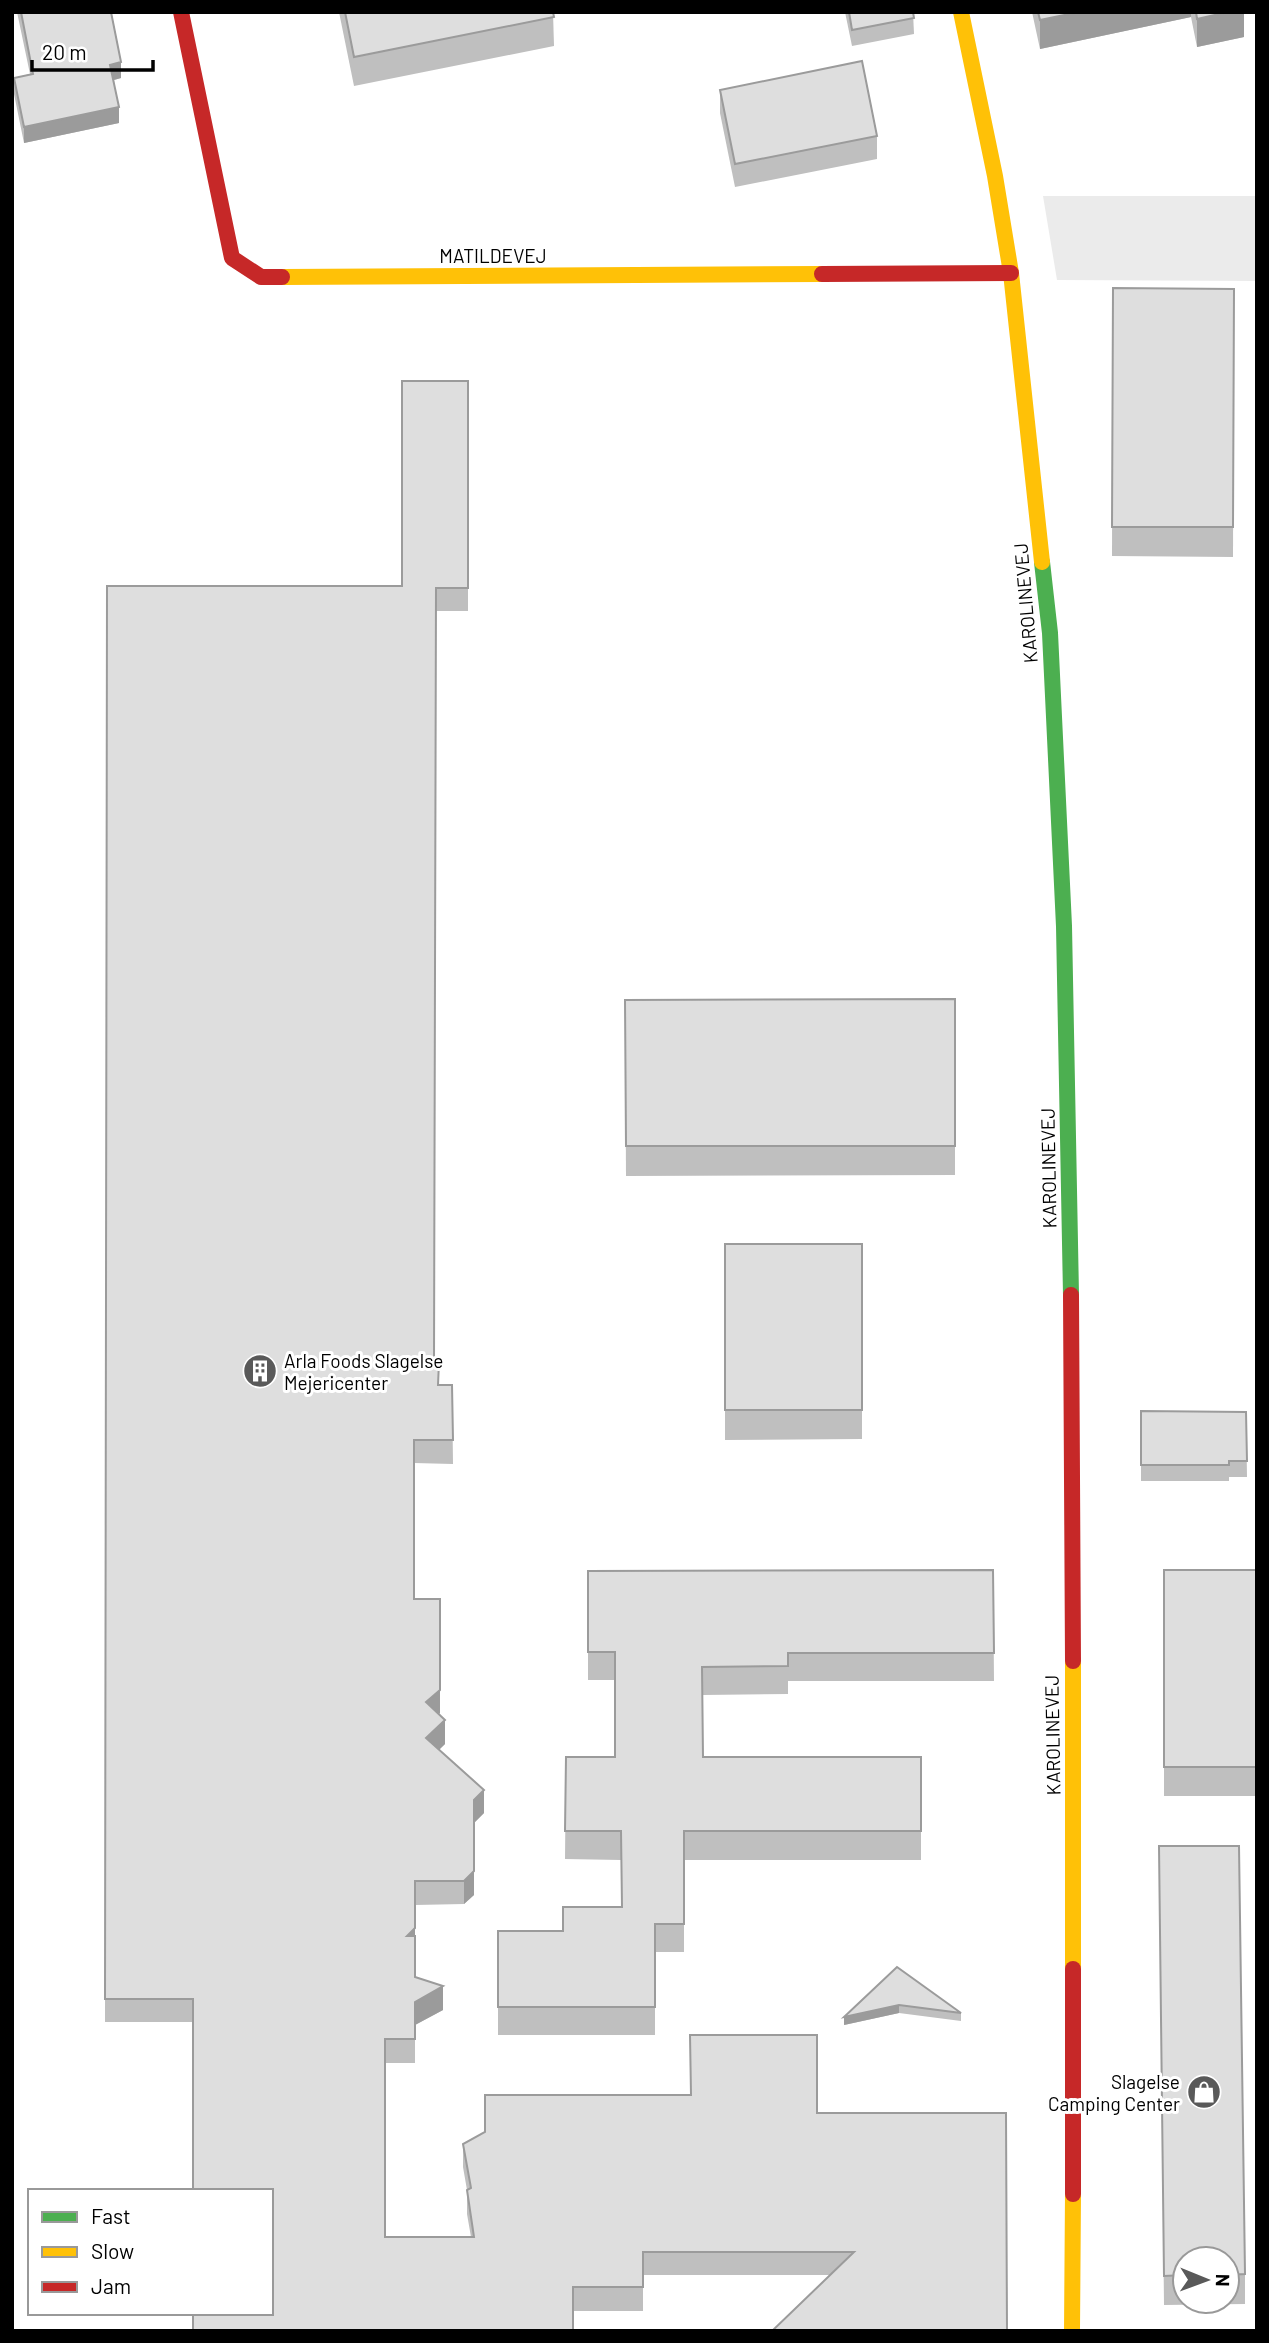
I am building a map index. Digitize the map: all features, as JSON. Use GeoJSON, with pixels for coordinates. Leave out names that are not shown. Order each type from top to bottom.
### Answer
{"type":"FeatureCollection","features":[{"type":"Feature","properties":{"kind":"street","name":"MATILDEVEJ"},"geometry":{"type":"LineString","coordinates":[[181,12],[232,258],[261,278],[1011,273]]}},
{"type":"Feature","properties":{"kind":"street","name":"KAROLINEVEJ"},"geometry":{"type":"LineString","coordinates":[[961,12],[995,176],[1011,273],[1049,618],[1064,926],[1071,1277],[1073,2331]]}},
{"type":"Feature","properties":{"kind":"shaded area"},"geometry":{"type":"Polygon","coordinates":[[[1043,196],[1257,196],[1257,281],[1057,280],[1043,196]]]}},
{"type":"Feature","properties":{"kind":"building"},"geometry":{"type":"Polygon","coordinates":[[[21,12],[111,12],[121,62],[110,65],[119,107],[24,127],[14,78],[33,74],[21,12]]]}},
{"type":"Feature","properties":{"kind":"building"},"geometry":{"type":"Polygon","coordinates":[[[345,12],[553,12],[554,17],[354,57],[345,12]]]}},
{"type":"Feature","properties":{"kind":"building"},"geometry":{"type":"Polygon","coordinates":[[[849,12],[913,12],[914,18],[852,30],[849,12]]]}},
{"type":"Feature","properties":{"kind":"building"},"geometry":{"type":"Polygon","coordinates":[[[1038,12],[1079,12],[1040,20],[1038,12]]]}},
{"type":"Feature","properties":{"kind":"building"},"geometry":{"type":"Polygon","coordinates":[[[1196,12],[1228,12],[1197,19],[1196,12]]]}},
{"type":"Feature","properties":{"kind":"building"},"geometry":{"type":"Polygon","coordinates":[[[862,61],[877,136],[735,164],[720,90],[862,61]]]}},
{"type":"Feature","properties":{"kind":"building"},"geometry":{"type":"Polygon","coordinates":[[[1113,288],[1234,289],[1233,527],[1112,527],[1113,288]]]}},
{"type":"Feature","properties":{"kind":"building","name":"Arla Foods Slagelse Mejericenter"},"geometry":{"type":"Polygon","coordinates":[[[402,381],[468,381],[468,588],[436,588],[434,1362],[439,1362],[438,1385],[452,1385],[453,1440],[414,1440],[414,1599],[440,1599],[440,1690],[426,1702],[445,1720],[426,1738],[484,1790],[474,1800],[474,1871],[464,1881],[415,1881],[415,1928],[407,1936],[415,1936],[415,1977],[443,1986],[415,2002],[415,2039],[385,2039],[385,2237],[474,2237],[467,2190],[471,2188],[463,2144],[485,2132],[485,2095],[691,2095],[690,2035],[817,2035],[817,2113],[1006,2113],[1007,2331],[772,2331],[854,2252],[643,2252],[643,2287],[573,2287],[573,2331],[193,2331],[193,2315],[273,2315],[273,2189],[193,2189],[193,1999],[105,1999],[107,586],[402,586],[402,381]]]}},
{"type":"Feature","properties":{"kind":"building"},"geometry":{"type":"Polygon","coordinates":[[[955,999],[955,1146],[626,1146],[625,1000],[955,999]]]}},
{"type":"Feature","properties":{"kind":"building"},"geometry":{"type":"Polygon","coordinates":[[[725,1244],[862,1244],[862,1410],[725,1410],[725,1244]]]}},
{"type":"Feature","properties":{"kind":"building"},"geometry":{"type":"Polygon","coordinates":[[[1141,1411],[1246,1412],[1247,1461],[1229,1461],[1229,1465],[1141,1465],[1141,1411]]]}},
{"type":"Feature","properties":{"kind":"building"},"geometry":{"type":"Polygon","coordinates":[[[993,1570],[994,1653],[788,1653],[788,1666],[702,1667],[703,1757],[921,1757],[921,1831],[684,1831],[684,1924],[655,1924],[655,2007],[498,2007],[498,1931],[563,1931],[563,1907],[622,1907],[621,1831],[565,1831],[566,1757],[615,1757],[615,1652],[588,1652],[588,1571],[993,1570]]]}},
{"type":"Feature","properties":{"kind":"building"},"geometry":{"type":"Polygon","coordinates":[[[1164,1570],[1257,1570],[1257,1767],[1164,1767],[1164,1570]]]}},
{"type":"Feature","properties":{"kind":"building"},"geometry":{"type":"Polygon","coordinates":[[[1159,1846],[1239,1846],[1245,2274],[1241,2274],[1241,2245],[1171,2245],[1171,2276],[1164,2276],[1159,1846]]]}},
{"type":"Feature","properties":{"kind":"building"},"geometry":{"type":"Polygon","coordinates":[[[897,1967],[961,2013],[899,2005],[844,2017],[897,1967]]]}},
{"type":"Feature","properties":{"kind":"traffic: fast"},"geometry":{"type":"LineString","coordinates":[[1042,562],[1050,633],[1064,926],[1071,1295]]}},
{"type":"Feature","properties":{"kind":"traffic: slow"},"geometry":{"type":"LineString","coordinates":[[961,12],[995,176],[1011,273],[1042,562]]}},
{"type":"Feature","properties":{"kind":"traffic: slow"},"geometry":{"type":"LineString","coordinates":[[282,277],[822,274]]}},
{"type":"Feature","properties":{"kind":"traffic: slow"},"geometry":{"type":"LineString","coordinates":[[1073,1661],[1073,1969]]}},
{"type":"Feature","properties":{"kind":"traffic: slow"},"geometry":{"type":"LineString","coordinates":[[1072,2331],[1073,2194]]}},
{"type":"Feature","properties":{"kind":"traffic: jam"},"geometry":{"type":"LineString","coordinates":[[181,12],[232,258],[261,277],[282,277]]}},
{"type":"Feature","properties":{"kind":"traffic: jam"},"geometry":{"type":"LineString","coordinates":[[822,274],[1011,273]]}},
{"type":"Feature","properties":{"kind":"traffic: jam"},"geometry":{"type":"LineString","coordinates":[[1071,1295],[1073,1661]]}},
{"type":"Feature","properties":{"kind":"traffic: jam"},"geometry":{"type":"LineString","coordinates":[[1073,1969],[1073,2194]]}},
{"type":"Feature","properties":{"kind":"place","name":"Arla Foods Slagelse Mejericenter"},"geometry":{"type":"Point","coordinates":[260,1371]}},
{"type":"Feature","properties":{"kind":"place","name":"Slagelse Camping Center"},"geometry":{"type":"Point","coordinates":[1204,2092]}}]}
